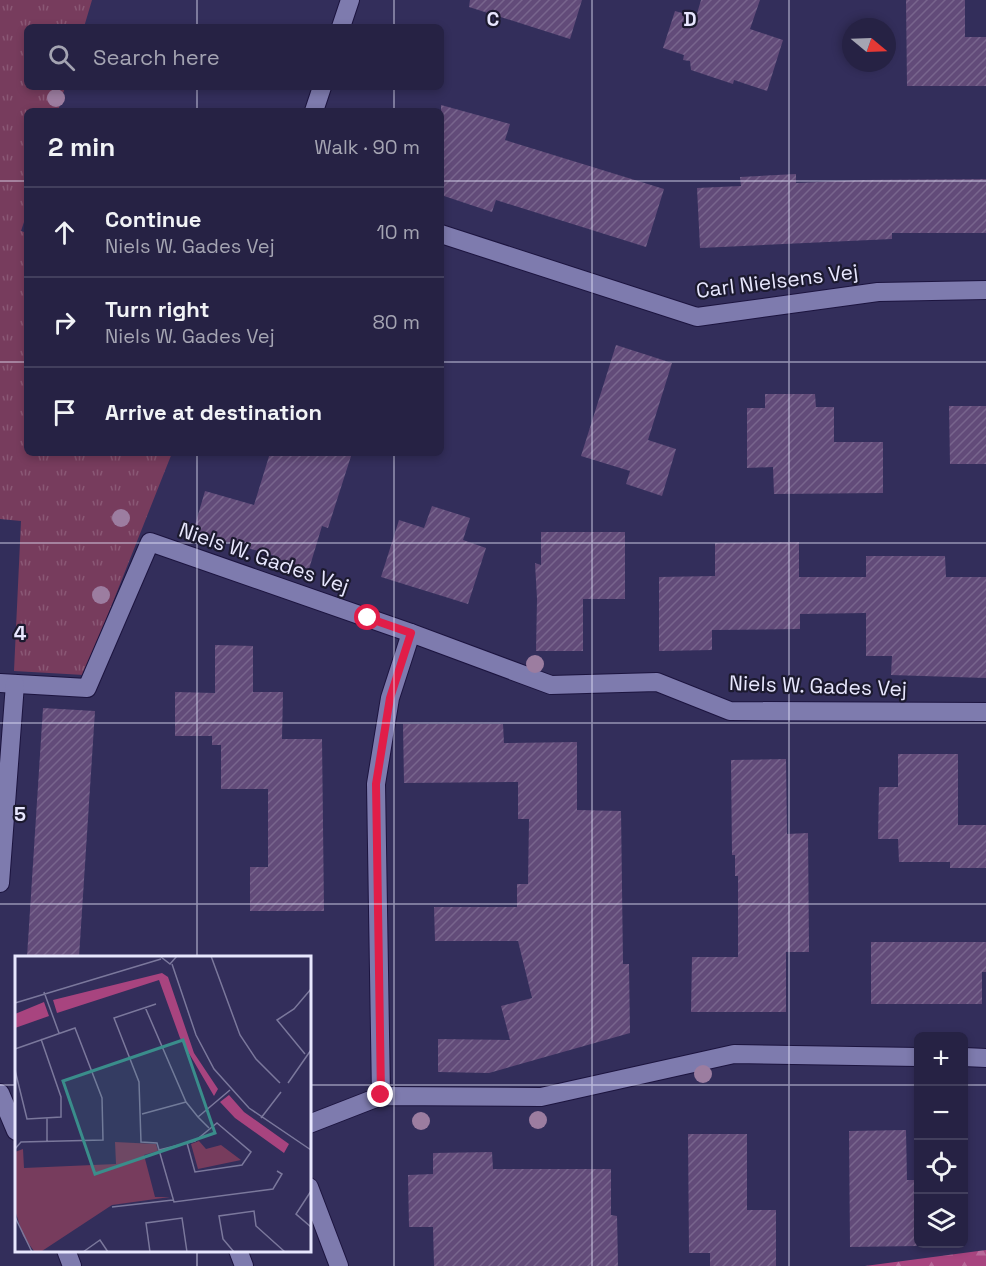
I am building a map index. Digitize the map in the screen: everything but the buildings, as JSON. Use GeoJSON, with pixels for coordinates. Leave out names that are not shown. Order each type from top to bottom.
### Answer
{"type":"FeatureCollection","features":[{"type":"Feature","properties":{"kind":"street"},"geometry":{"type":"LineString","coordinates":[[342,24],[350,0]]}},
{"type":"Feature","properties":{"kind":"street"},"geometry":{"type":"LineString","coordinates":[[315,108],[320,90]]}},
{"type":"Feature","properties":{"kind":"street","name":"Carl Nielsens Vej"},"geometry":{"type":"LineString","coordinates":[[444,235],[697,317],[878,292],[986,290]]}},
{"type":"Feature","properties":{"kind":"street","name":"Niels W. Gades Vej"},"geometry":{"type":"LineString","coordinates":[[0,883],[8,684],[87,688],[150,542],[411,633],[551,685],[657,682],[730,711],[986,712]]}},
{"type":"Feature","properties":{"kind":"street"},"geometry":{"type":"LineString","coordinates":[[381,1095],[376,784],[390,698],[411,633]]}},
{"type":"Feature","properties":{"kind":"street"},"geometry":{"type":"LineString","coordinates":[[310,1124],[381,1095],[541,1097],[734,1054],[914,1057]]}},
{"type":"Feature","properties":{"kind":"street"},"geometry":{"type":"LineString","coordinates":[[968,1057],[986,1058]]}},
{"type":"Feature","properties":{"kind":"street"},"geometry":{"type":"LineString","coordinates":[[0,1093],[15,1129]]}},
{"type":"Feature","properties":{"kind":"street"},"geometry":{"type":"LineString","coordinates":[[310,1191],[335,1265]]}},
{"type":"Feature","properties":{"kind":"street"},"geometry":{"type":"LineString","coordinates":[[66,1251],[72,1266]]}},
{"type":"Feature","properties":{"kind":"street"},"geometry":{"type":"LineString","coordinates":[[238,1251],[244,1266]]}},
{"type":"Feature","properties":{"kind":"green space"},"geometry":{"type":"Polygon","coordinates":[[[0,0],[92,0],[85,24],[24,24],[24,90],[64,90],[59,108],[24,108],[24,222],[21,231],[24,232],[24,456],[171,456],[84,675],[14,671],[21,521],[0,519],[0,0]]]}},
{"type":"Feature","properties":{"kind":"green space"},"geometry":{"type":"Polygon","coordinates":[[[986,1250],[986,1266],[865,1266],[986,1250]]]}},
{"type":"Feature","properties":{"kind":"route"},"geometry":{"type":"LineString","coordinates":[[368,618],[411,633],[390,698],[376,784],[381,1095]]}}]}
